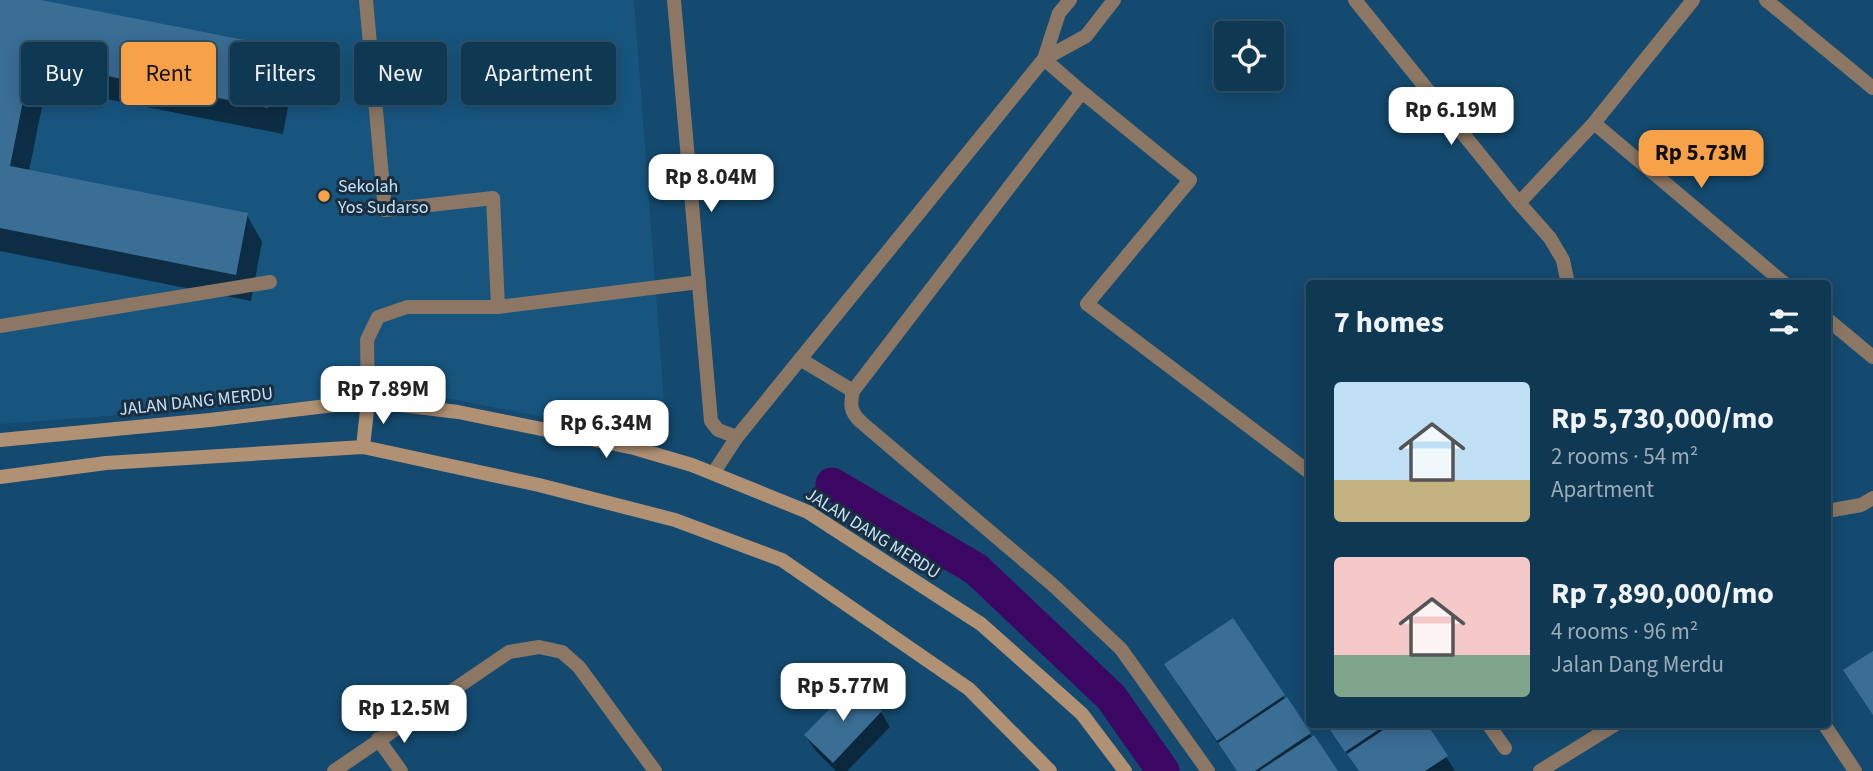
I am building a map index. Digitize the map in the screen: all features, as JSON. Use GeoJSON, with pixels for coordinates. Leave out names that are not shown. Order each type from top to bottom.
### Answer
{"type":"FeatureCollection","features":[{"type":"Feature","properties":{"kind":"main road","name":"JALAN DANG MERDU"},"geometry":{"type":"LineString","coordinates":[[0,440],[368,401],[458,412],[634,448],[714,472],[808,512],[981,624],[1082,714],[1125,771]]}},
{"type":"Feature","properties":{"kind":"main road"},"geometry":{"type":"LineString","coordinates":[[363,447],[368,401]]}},
{"type":"Feature","properties":{"kind":"main road"},"geometry":{"type":"LineString","coordinates":[[0,477],[106,463],[363,447],[539,485],[675,520],[782,561],[969,689],[1050,771]]}},
{"type":"Feature","properties":{"kind":"street"},"geometry":{"type":"LineString","coordinates":[[366,0],[385,210],[493,198],[498,307]]}},
{"type":"Feature","properties":{"kind":"street"},"geometry":{"type":"LineString","coordinates":[[674,0],[711,421],[718,430],[737,437]]}},
{"type":"Feature","properties":{"kind":"street"},"geometry":{"type":"LineString","coordinates":[[714,472],[737,437],[1044,59],[1059,13],[1070,0]]}},
{"type":"Feature","properties":{"kind":"street"},"geometry":{"type":"LineString","coordinates":[[1044,59],[1086,36],[1114,0]]}},
{"type":"Feature","properties":{"kind":"street"},"geometry":{"type":"LineString","coordinates":[[1355,0],[1558,250],[1567,280]]}},
{"type":"Feature","properties":{"kind":"street"},"geometry":{"type":"LineString","coordinates":[[1519,203],[1594,123],[1693,0]]}},
{"type":"Feature","properties":{"kind":"street"},"geometry":{"type":"LineString","coordinates":[[1766,0],[1873,88]]}},
{"type":"Feature","properties":{"kind":"street"},"geometry":{"type":"LineString","coordinates":[[1044,59],[1190,180],[1087,304],[1306,470]]}},
{"type":"Feature","properties":{"kind":"street"},"geometry":{"type":"LineString","coordinates":[[1082,92],[853,391],[850,405],[853,414],[861,422],[1054,586],[1121,649],[1208,771]]}},
{"type":"Feature","properties":{"kind":"street"},"geometry":{"type":"LineString","coordinates":[[1594,123],[1780,280]]}},
{"type":"Feature","properties":{"kind":"street"},"geometry":{"type":"LineString","coordinates":[[0,326],[270,282]]}},
{"type":"Feature","properties":{"kind":"street"},"geometry":{"type":"LineString","coordinates":[[368,401],[367,340],[377,317],[407,307],[498,307],[699,282]]}},
{"type":"Feature","properties":{"kind":"street"},"geometry":{"type":"LineString","coordinates":[[1831,322],[1873,357]]}},
{"type":"Feature","properties":{"kind":"street"},"geometry":{"type":"LineString","coordinates":[[800,359],[853,391]]}},
{"type":"Feature","properties":{"kind":"street"},"geometry":{"type":"LineString","coordinates":[[1831,510],[1861,505],[1873,498]]}},
{"type":"Feature","properties":{"kind":"street"},"geometry":{"type":"LineString","coordinates":[[334,771],[509,652],[539,647],[562,652],[579,667],[655,771]]}},
{"type":"Feature","properties":{"kind":"street"},"geometry":{"type":"LineString","coordinates":[[1491,728],[1505,748]]}},
{"type":"Feature","properties":{"kind":"street"},"geometry":{"type":"LineString","coordinates":[[1540,771],[1610,728]]}},
{"type":"Feature","properties":{"kind":"street"},"geometry":{"type":"LineString","coordinates":[[1827,728],[1855,771]]}},
{"type":"Feature","properties":{"kind":"street"},"geometry":{"type":"LineString","coordinates":[[378,739],[401,771]]}},
{"type":"Feature","properties":{"kind":"shaded area","name":"Sekolah Yos Sudarso"},"geometry":{"type":"Polygon","coordinates":[[[0,0],[634,0],[667,441],[420,393],[0,424],[0,0]]]}},
{"type":"Feature","properties":{"kind":"building"},"geometry":{"type":"Polygon","coordinates":[[[0,0],[41,0],[255,42],[230,42],[230,100],[216,98],[216,42],[121,42],[121,79],[107,76],[107,42],[21,42],[22,105],[10,166],[248,213],[236,275],[0,228],[0,0]]]}},
{"type":"Feature","properties":{"kind":"building"},"geometry":{"type":"Polygon","coordinates":[[[1233,618],[1285,695],[1217,741],[1164,664],[1233,618]]]}},
{"type":"Feature","properties":{"kind":"building"},"geometry":{"type":"Polygon","coordinates":[[[1873,651],[1873,715],[1843,670],[1873,651]]]}},
{"type":"Feature","properties":{"kind":"building"},"geometry":{"type":"Polygon","coordinates":[[[854,684],[882,711],[833,763],[804,735],[854,684]]]}},
{"type":"Feature","properties":{"kind":"building"},"geometry":{"type":"Polygon","coordinates":[[[1287,697],[1311,733],[1255,771],[1237,771],[1218,743],[1287,697]]]}},
{"type":"Feature","properties":{"kind":"building"},"geometry":{"type":"Polygon","coordinates":[[[1329,728],[1381,728],[1345,752],[1329,728]]]}},
{"type":"Feature","properties":{"kind":"building"},"geometry":{"type":"Polygon","coordinates":[[[1386,728],[1430,728],[1448,756],[1425,771],[1359,771],[1347,754],[1386,728]]]}},
{"type":"Feature","properties":{"kind":"building"},"geometry":{"type":"Polygon","coordinates":[[[1314,735],[1338,771],[1259,771],[1314,735]]]}},
{"type":"Feature","properties":{"kind":"waterway"},"geometry":{"type":"LineString","coordinates":[[832,484],[976,569],[1111,697],[1163,771]]}},
{"type":"Feature","properties":{"kind":"place","name":"Sekolah Yos Sudarso"},"geometry":{"type":"Point","coordinates":[324,196]}}]}
